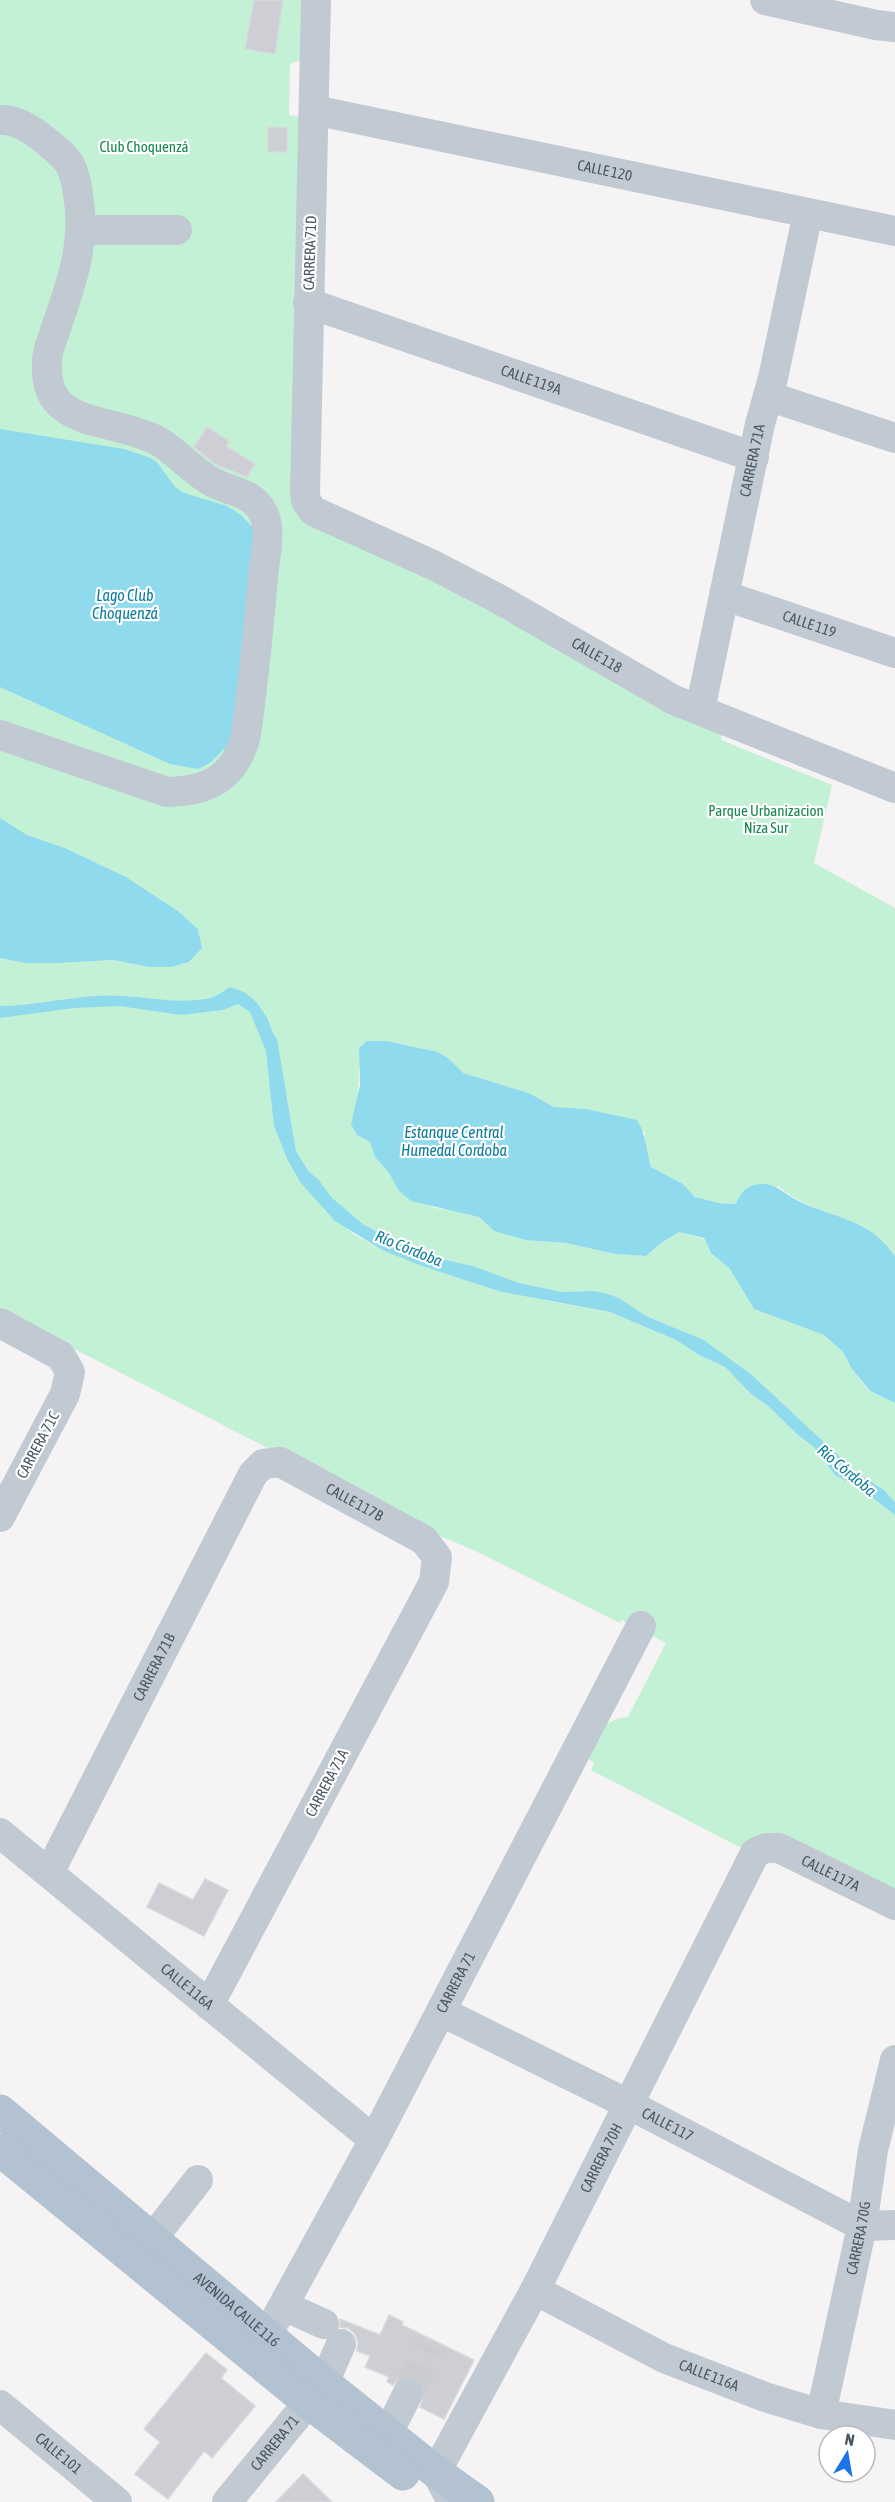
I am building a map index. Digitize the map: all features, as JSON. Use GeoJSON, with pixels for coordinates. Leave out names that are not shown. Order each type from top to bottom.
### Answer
{"type":"FeatureCollection","features":[{"type":"Feature","properties":{"kind":"main road","name":"AVENIDA CALLE 116"},"geometry":{"type":"LineString","coordinates":[[0,2111],[267,2335],[316,2393],[388,2433],[440,2487]]}},
{"type":"Feature","properties":{"kind":"main road","name":"AVENIDA CALLE 116"},"geometry":{"type":"LineString","coordinates":[[0,2150],[440,2487],[478,2502]]}},
{"type":"Feature","properties":{"kind":"street","name":"CARRERA 71D"},"geometry":{"type":"LineString","coordinates":[[308,506],[305,493],[308,303],[316,0]]}},
{"type":"Feature","properties":{"kind":"street"},"geometry":{"type":"LineString","coordinates":[[765,0],[876,25],[895,27]]}},
{"type":"Feature","properties":{"kind":"street","name":"CALLE 120"},"geometry":{"type":"LineString","coordinates":[[314,110],[895,231]]}},
{"type":"Feature","properties":{"kind":"street"},"geometry":{"type":"LineString","coordinates":[[0,120],[26,127],[39,135],[62,155],[71,166],[76,180],[82,230],[75,267],[48,352],[46,368],[51,391],[59,404],[75,416],[88,421],[141,434],[157,441],[196,473],[254,500],[264,513],[267,523],[246,735],[242,751],[227,774],[206,787],[167,792],[0,735]]}},
{"type":"Feature","properties":{"kind":"street","name":"CARRERA 71A"},"geometry":{"type":"LineString","coordinates":[[700,710],[808,213]]}},
{"type":"Feature","properties":{"kind":"street"},"geometry":{"type":"LineString","coordinates":[[82,230],[177,230]]}},
{"type":"Feature","properties":{"kind":"street","name":"CALLE 119A"},"geometry":{"type":"LineString","coordinates":[[308,303],[754,457]]}},
{"type":"Feature","properties":{"kind":"street"},"geometry":{"type":"LineString","coordinates":[[768,396],[895,438]]}},
{"type":"Feature","properties":{"kind":"street","name":"CALLE 118"},"geometry":{"type":"LineString","coordinates":[[308,506],[313,511],[422,560],[497,598],[674,700],[895,788]]}},
{"type":"Feature","properties":{"kind":"street","name":"CALLE 119"},"geometry":{"type":"LineString","coordinates":[[726,596],[895,653]]}},
{"type":"Feature","properties":{"kind":"street","name":"CARRERA 71C"},"geometry":{"type":"LineString","coordinates":[[0,1323],[61,1356],[70,1371],[65,1394],[0,1517]]}},
{"type":"Feature","properties":{"kind":"street","name":"CALLE 117B"},"geometry":{"type":"LineString","coordinates":[[263,1464],[280,1462],[301,1473],[424,1540],[436,1557]]}},
{"type":"Feature","properties":{"kind":"street","name":"CARRERA 71B"},"geometry":{"type":"LineString","coordinates":[[48,1873],[253,1474],[263,1464]]}},
{"type":"Feature","properties":{"kind":"street","name":"CARRERA 71A"},"geometry":{"type":"LineString","coordinates":[[209,2005],[434,1582],[436,1557]]}},
{"type":"Feature","properties":{"kind":"street","name":"CARRERA 71"},"geometry":{"type":"LineString","coordinates":[[267,2335],[442,2012],[640,1626]]}},
{"type":"Feature","properties":{"kind":"street","name":"CALLE 116A"},"geometry":{"type":"LineString","coordinates":[[0,1833],[374,2140]]}},
{"type":"Feature","properties":{"kind":"street","name":"CALLE 117A"},"geometry":{"type":"LineString","coordinates":[[766,1848],[779,1848],[895,1905]]}},
{"type":"Feature","properties":{"kind":"street","name":"CARRERA 70H"},"geometry":{"type":"LineString","coordinates":[[440,2487],[535,2290],[755,1853],[766,1848]]}},
{"type":"Feature","properties":{"kind":"street","name":"CALLE 117"},"geometry":{"type":"LineString","coordinates":[[442,2012],[628,2104],[862,2226],[895,2225]]}},
{"type":"Feature","properties":{"kind":"street","name":"CARRERA 70G"},"geometry":{"type":"LineString","coordinates":[[821,2414],[862,2226],[873,2150],[895,2060]]}},
{"type":"Feature","properties":{"kind":"street"},"geometry":{"type":"LineString","coordinates":[[152,2239],[198,2180]]}},
{"type":"Feature","properties":{"kind":"street","name":"CALLE 116A"},"geometry":{"type":"LineString","coordinates":[[535,2290],[664,2358],[765,2397],[821,2414],[895,2425]]}},
{"type":"Feature","properties":{"kind":"street","name":"CARRERA 71"},"geometry":{"type":"LineString","coordinates":[[231,2500],[316,2393],[333,2334],[284,2306]]}},
{"type":"Feature","properties":{"kind":"street"},"geometry":{"type":"LineString","coordinates":[[388,2433],[408,2393]]}},
{"type":"Feature","properties":{"kind":"street","name":"CALLE 101"},"geometry":{"type":"LineString","coordinates":[[0,2405],[117,2502]]}},
{"type":"Feature","properties":{"kind":"street"},"geometry":{"type":"LineString","coordinates":[[440,2487],[453,2502]]}},
{"type":"Feature","properties":{"kind":"green space"},"geometry":{"type":"Polygon","coordinates":[[[0,0],[305,0],[301,60],[290,64],[289,115],[300,117],[296,501],[375,548],[722,735],[721,740],[832,785],[814,863],[895,908],[895,1256],[870,1233],[807,1204],[778,1186],[736,1204],[719,1203],[695,1197],[683,1184],[651,1167],[644,1143],[645,1132],[554,1107],[529,1093],[462,1073],[448,1058],[438,1052],[387,1041],[359,1067],[357,1135],[370,1142],[375,1157],[389,1173],[399,1191],[435,1208],[479,1217],[494,1231],[525,1240],[566,1243],[615,1254],[646,1256],[679,1232],[704,1239],[711,1253],[730,1269],[754,1309],[824,1335],[843,1352],[852,1369],[869,1391],[895,1403],[895,1502],[884,1490],[857,1473],[752,1375],[704,1340],[646,1316],[619,1298],[584,1292],[562,1292],[519,1283],[473,1266],[441,1259],[416,1247],[399,1244],[363,1224],[332,1199],[318,1179],[309,1172],[296,1151],[287,1096],[273,1112],[274,1126],[287,1159],[300,1182],[353,1234],[382,1250],[447,1274],[548,1301],[610,1312],[676,1340],[699,1355],[725,1367],[751,1394],[767,1405],[799,1436],[813,1446],[835,1475],[861,1489],[895,1515],[895,1900],[749,1852],[591,1770],[594,1762],[586,1758],[597,1736],[611,1721],[628,1717],[666,1643],[622,1620],[620,1623],[440,1536],[0,1311],[0,958],[25,963],[113,960],[149,967],[171,967],[189,962],[202,948],[198,929],[178,911],[126,877],[65,848],[27,835],[0,819],[0,0]]]}},
{"type":"Feature","properties":{"kind":"water","name":"Lago Club Choquenzá"},"geometry":{"type":"Polygon","coordinates":[[[0,429],[124,449],[148,457],[157,462],[175,487],[184,493],[227,506],[241,515],[254,529],[241,707],[227,746],[210,763],[198,769],[170,764],[0,687],[0,429]]]}},
{"type":"Feature","properties":{"kind":"water"},"geometry":{"type":"Polygon","coordinates":[[[0,818],[27,835],[65,848],[126,877],[178,911],[198,929],[202,948],[189,962],[171,967],[149,967],[113,960],[25,963],[0,958],[0,818]]]}},
{"type":"Feature","properties":{"kind":"water","name":"Río Córdoba"},"geometry":{"type":"Polygon","coordinates":[[[230,987],[243,992],[256,1002],[277,1039],[296,1151],[309,1172],[318,1179],[332,1198],[363,1224],[399,1244],[416,1247],[441,1259],[473,1266],[519,1283],[562,1292],[594,1291],[619,1298],[646,1316],[704,1340],[752,1375],[857,1473],[884,1490],[895,1502],[895,1515],[861,1489],[835,1475],[813,1446],[799,1436],[767,1405],[751,1394],[725,1367],[699,1355],[676,1340],[610,1312],[502,1292],[422,1266],[382,1250],[335,1221],[300,1182],[287,1159],[274,1126],[266,1051],[250,1012],[238,1004],[223,1010],[181,1015],[119,1006],[74,1008],[0,1018],[0,1006],[111,996],[196,1000],[213,997],[230,987]]]}},
{"type":"Feature","properties":{"kind":"water","name":"Estanque Central Humedal Cordoba"},"geometry":{"type":"Polygon","coordinates":[[[367,1041],[387,1041],[438,1052],[448,1058],[463,1073],[529,1093],[554,1107],[586,1109],[637,1120],[644,1137],[651,1167],[683,1184],[695,1197],[719,1203],[736,1204],[740,1195],[749,1187],[758,1184],[770,1185],[798,1201],[852,1222],[873,1233],[895,1256],[895,1403],[870,1391],[852,1369],[843,1352],[824,1335],[754,1309],[730,1269],[711,1253],[704,1238],[679,1232],[646,1256],[615,1254],[566,1243],[525,1240],[494,1231],[479,1217],[411,1201],[399,1191],[389,1173],[375,1157],[370,1142],[357,1135],[351,1124],[360,1085],[359,1048],[367,1041]]]}},
{"type":"Feature","properties":{"kind":"building"},"geometry":{"type":"Polygon","coordinates":[[[254,0],[283,0],[275,54],[245,49],[254,0]]]}},
{"type":"Feature","properties":{"kind":"building"},"geometry":{"type":"Polygon","coordinates":[[[268,127],[287,128],[287,152],[268,152],[268,127]]]}},
{"type":"Feature","properties":{"kind":"building"},"geometry":{"type":"Polygon","coordinates":[[[207,427],[229,441],[226,446],[255,464],[247,477],[215,464],[194,447],[207,427]]]}},
{"type":"Feature","properties":{"kind":"building"},"geometry":{"type":"Polygon","coordinates":[[[205,1879],[228,1890],[204,1936],[147,1907],[159,1883],[193,1900],[205,1879]]]}},
{"type":"Feature","properties":{"kind":"building"},"geometry":{"type":"Polygon","coordinates":[[[389,2315],[403,2322],[402,2325],[474,2360],[444,2419],[420,2407],[425,2391],[423,2384],[416,2378],[406,2376],[398,2379],[393,2385],[387,2382],[389,2377],[365,2367],[370,2356],[357,2351],[358,2342],[355,2334],[348,2328],[340,2327],[340,2319],[380,2335],[389,2315]]]}},
{"type":"Feature","properties":{"kind":"building"},"geometry":{"type":"Polygon","coordinates":[[[206,2353],[227,2370],[221,2378],[255,2406],[212,2458],[204,2451],[168,2499],[135,2474],[160,2442],[144,2429],[206,2353]]]}},
{"type":"Feature","properties":{"kind":"building"},"geometry":{"type":"Polygon","coordinates":[[[303,2474],[332,2502],[276,2502],[303,2474]]]}},
{"type":"Feature","properties":{"kind":"tunnel"},"geometry":{"type":"LineString","coordinates":[[408,2393],[429,2347]]}},
{"type":"Feature","properties":{"kind":"park label","name":"Club Choquenzá"},"geometry":{"type":"Point","coordinates":[144,147]}},
{"type":"Feature","properties":{"kind":"park label","name":"Parque Urbanizacion Niza Sur"},"geometry":{"type":"Point","coordinates":[766,820]}}]}
